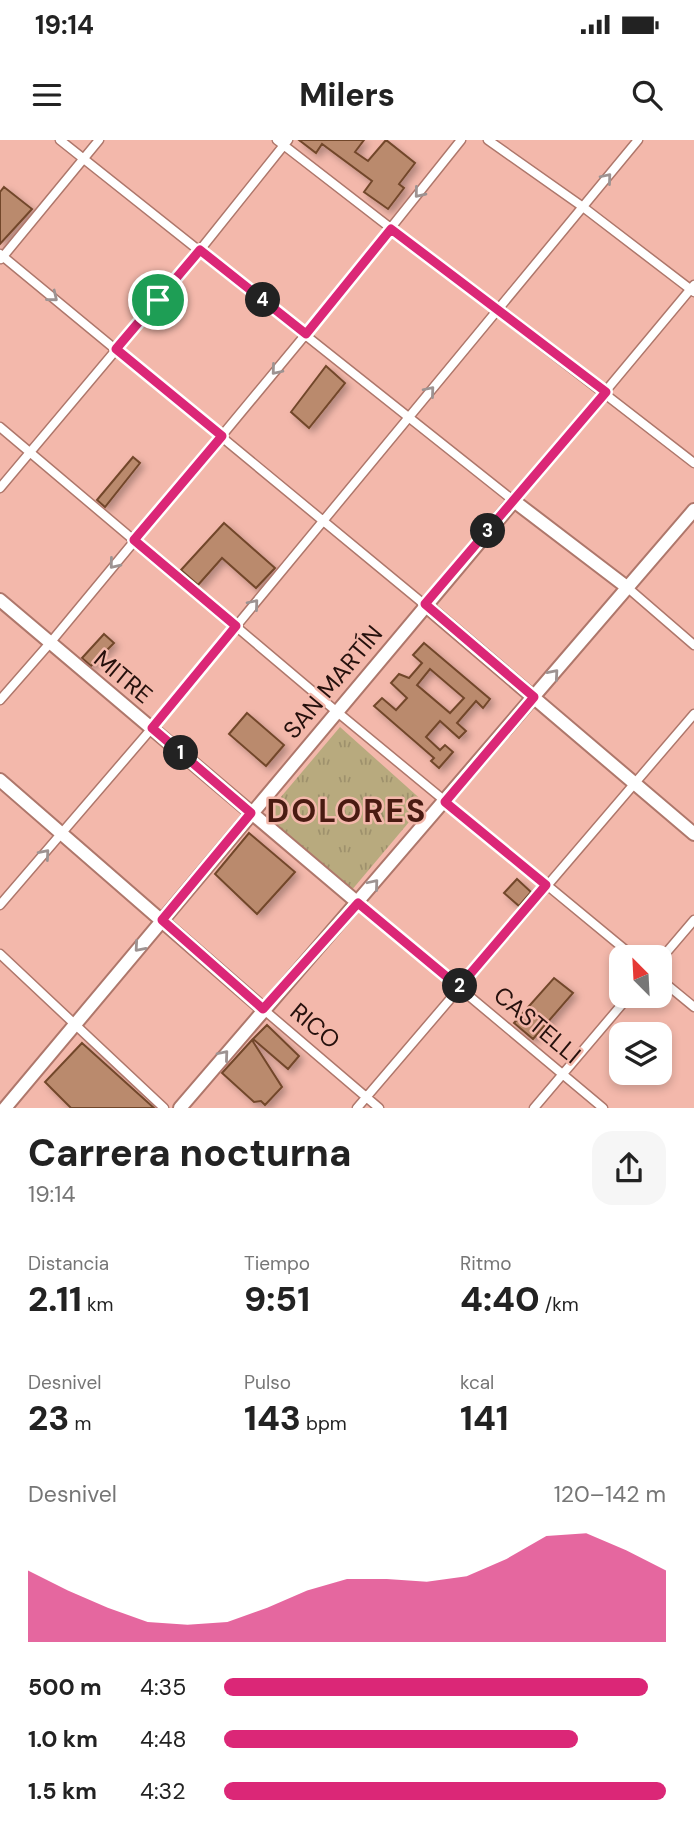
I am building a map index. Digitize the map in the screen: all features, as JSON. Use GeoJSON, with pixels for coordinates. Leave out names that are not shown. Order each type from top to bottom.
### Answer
{"type":"FeatureCollection","features":[{"type":"Feature","properties":{"kind":"main road"},"geometry":{"type":"LineString","coordinates":[[514,501],[628,588]]}},
{"type":"Feature","properties":{"kind":"main road","name":"SAN MARTÍN"},"geometry":{"type":"LineString","coordinates":[[5,1108],[514,501]]}},
{"type":"Feature","properties":{"kind":"main road"},"geometry":{"type":"LineString","coordinates":[[180,1108],[694,510]]}},
{"type":"Feature","properties":{"kind":"main road","name":"MITRE"},"geometry":{"type":"LineString","coordinates":[[0,600],[251,813]]}},
{"type":"Feature","properties":{"kind":"main road"},"geometry":{"type":"LineString","coordinates":[[425,604],[694,834]]}},
{"type":"Feature","properties":{"kind":"main road","name":"RICO"},"geometry":{"type":"LineString","coordinates":[[0,780],[263,1009]]}},
{"type":"Feature","properties":{"kind":"main road","name":"CASTELLI"},"geometry":{"type":"LineString","coordinates":[[251,813],[358,903]]}},
{"type":"Feature","properties":{"kind":"street"},"geometry":{"type":"LineString","coordinates":[[60,140],[514,501]]}},
{"type":"Feature","properties":{"kind":"street"},"geometry":{"type":"LineString","coordinates":[[99,140],[1,257],[425,604]]}},
{"type":"Feature","properties":{"kind":"street"},"geometry":{"type":"LineString","coordinates":[[0,700],[306,334],[461,140]]}},
{"type":"Feature","properties":{"kind":"street"},"geometry":{"type":"LineString","coordinates":[[488,140],[693,289]]}},
{"type":"Feature","properties":{"kind":"street"},"geometry":{"type":"LineString","coordinates":[[0,905],[152,728],[638,140]]}},
{"type":"Feature","properties":{"kind":"street"},"geometry":{"type":"LineString","coordinates":[[0,488],[200,250],[283,142],[694,463]]}},
{"type":"Feature","properties":{"kind":"street","name":"SAN MARTÍN"},"geometry":{"type":"LineString","coordinates":[[514,501],[693,289]]}},
{"type":"Feature","properties":{"kind":"street"},"geometry":{"type":"LineString","coordinates":[[0,427],[336,711],[619,945]]}},
{"type":"Feature","properties":{"kind":"street"},"geometry":{"type":"LineString","coordinates":[[628,588],[694,645]]}},
{"type":"Feature","properties":{"kind":"street"},"geometry":{"type":"LineString","coordinates":[[357,1108],[694,714]]}},
{"type":"Feature","properties":{"kind":"street","name":"CASTELLI"},"geometry":{"type":"LineString","coordinates":[[358,903],[603,1108]]}},
{"type":"Feature","properties":{"kind":"street"},"geometry":{"type":"LineString","coordinates":[[672,946],[694,920]]}},
{"type":"Feature","properties":{"kind":"street"},"geometry":{"type":"LineString","coordinates":[[0,954],[164,1108]]}},
{"type":"Feature","properties":{"kind":"street"},"geometry":{"type":"LineString","coordinates":[[672,989],[694,1007]]}},
{"type":"Feature","properties":{"kind":"street"},"geometry":{"type":"LineString","coordinates":[[534,1108],[619,1008]]}},
{"type":"Feature","properties":{"kind":"street","name":"RICO"},"geometry":{"type":"LineString","coordinates":[[263,1009],[379,1108]]}},
{"type":"Feature","properties":{"kind":"green space"},"geometry":{"type":"Polygon","coordinates":[[[340,727],[425,803],[351,891],[264,817],[340,727]]]}},
{"type":"Feature","properties":{"kind":"building"},"geometry":{"type":"Polygon","coordinates":[[[299,140],[364,140],[355,152],[368,161],[386,140],[415,163],[399,184],[404,188],[388,209],[364,192],[372,181],[322,144],[316,153],[299,140]]]}},
{"type":"Feature","properties":{"kind":"building"},"geometry":{"type":"Polygon","coordinates":[[[4,187],[32,209],[0,244],[0,192],[4,187]]]}},
{"type":"Feature","properties":{"kind":"building"},"geometry":{"type":"Polygon","coordinates":[[[326,366],[345,383],[309,428],[291,412],[326,366]]]}},
{"type":"Feature","properties":{"kind":"building"},"geometry":{"type":"Polygon","coordinates":[[[133,457],[140,463],[105,507],[97,500],[133,457]]]}},
{"type":"Feature","properties":{"kind":"building"},"geometry":{"type":"Polygon","coordinates":[[[224,523],[275,568],[256,588],[222,558],[198,585],[181,570],[224,523]]]}},
{"type":"Feature","properties":{"kind":"building"},"geometry":{"type":"Polygon","coordinates":[[[104,634],[114,643],[91,666],[82,658],[104,634]]]}},
{"type":"Feature","properties":{"kind":"building"},"geometry":{"type":"Polygon","coordinates":[[[424,643],[490,699],[483,708],[476,701],[457,723],[466,731],[459,738],[440,721],[426,737],[440,750],[445,745],[453,752],[439,768],[431,761],[434,758],[374,706],[382,698],[396,710],[407,698],[391,683],[399,674],[409,678],[422,663],[413,655],[424,643]],[[430,669],[417,685],[450,713],[464,698],[430,669]]]}},
{"type":"Feature","properties":{"kind":"building"},"geometry":{"type":"Polygon","coordinates":[[[247,713],[284,745],[266,766],[229,734],[247,713]]]}},
{"type":"Feature","properties":{"kind":"building"},"geometry":{"type":"Polygon","coordinates":[[[249,833],[295,872],[257,914],[215,874],[249,833]]]}},
{"type":"Feature","properties":{"kind":"building"},"geometry":{"type":"Polygon","coordinates":[[[517,879],[531,892],[519,906],[504,893],[517,879]]]}},
{"type":"Feature","properties":{"kind":"building"},"geometry":{"type":"Polygon","coordinates":[[[554,978],[573,993],[533,1039],[514,1023],[554,978]]]}},
{"type":"Feature","properties":{"kind":"building"},"geometry":{"type":"Polygon","coordinates":[[[267,1025],[299,1056],[288,1069],[253,1039],[267,1025]]]}},
{"type":"Feature","properties":{"kind":"building"},"geometry":{"type":"Polygon","coordinates":[[[252,1040],[282,1087],[265,1105],[261,1101],[254,1102],[222,1073],[252,1040]]]}},
{"type":"Feature","properties":{"kind":"building"},"geometry":{"type":"Polygon","coordinates":[[[82,1043],[154,1108],[71,1108],[45,1082],[82,1043]]]}},
{"type":"Feature","properties":{"kind":"district","name":"DOLORES"},"geometry":{"type":"Point","coordinates":[347,811]}},
{"type":"Feature","properties":{"kind":"route"},"geometry":{"type":"LineString","coordinates":[[391,229],[606,392],[425,604],[534,697],[445,802],[546,885],[459,987],[358,903],[263,1009],[162,920],[251,813],[152,728],[236,626],[134,540],[222,436],[116,349],[158,300],[200,250],[306,334],[391,229]]}}]}
